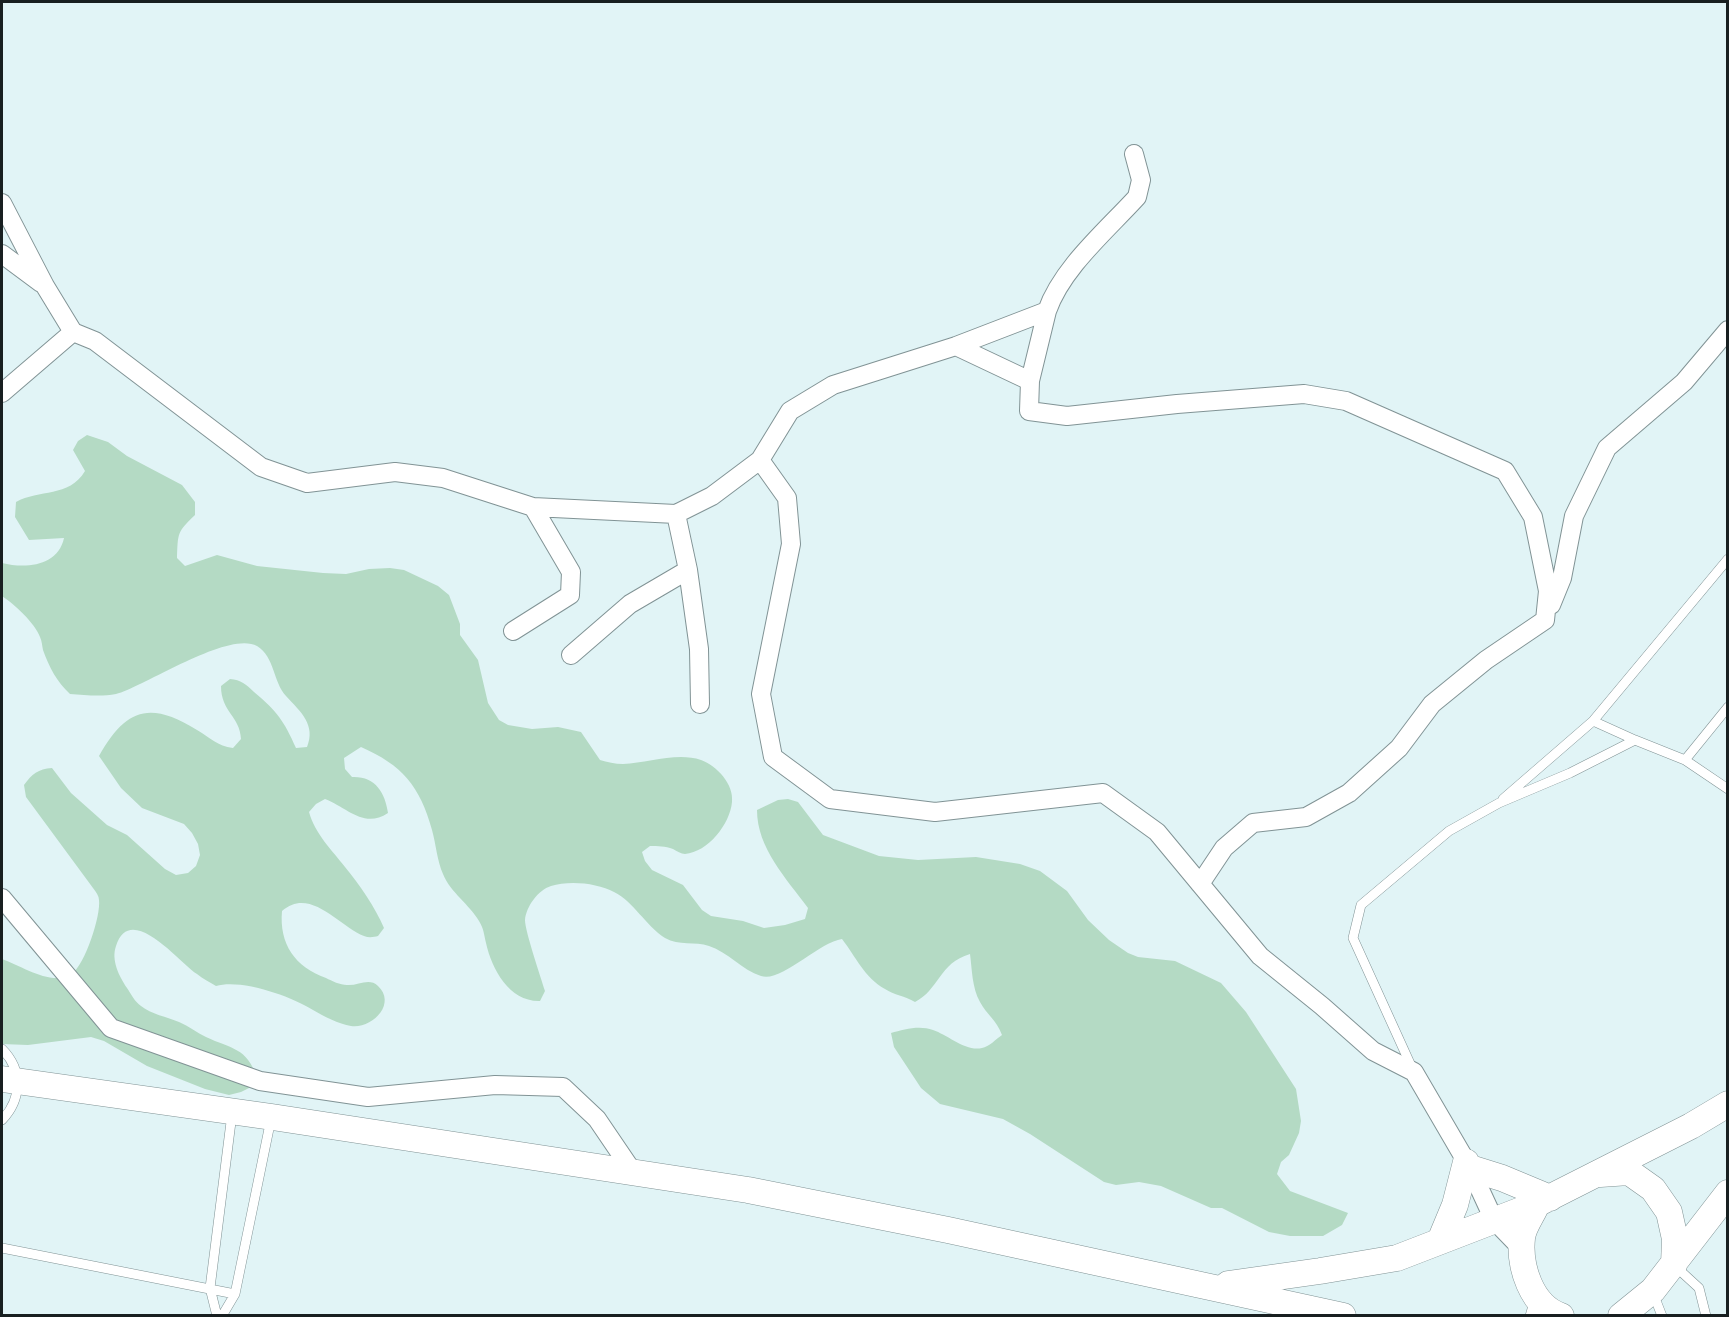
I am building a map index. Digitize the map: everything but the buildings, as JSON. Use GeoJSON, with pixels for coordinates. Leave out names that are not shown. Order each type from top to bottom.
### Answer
{"type":"FeatureCollection","features":[{"type":"Feature","properties":{"kind":"main road"},"geometry":{"type":"LineString","coordinates":[[10,1080],[272,1116],[760,1192],[948,1230],[1343,1316]]}},
{"type":"Feature","properties":{"kind":"main road"},"geometry":{"type":"LineString","coordinates":[[1210,1287],[1397,1258],[1544,1201],[1728,1104]]}},
{"type":"Feature","properties":{"kind":"main road"},"geometry":{"type":"LineString","coordinates":[[1440,1241],[1468,1165],[1502,1178],[1544,1201]]}},
{"type":"Feature","properties":{"kind":"main road"},"geometry":{"type":"LineString","coordinates":[[1594,1174],[1629,1172],[1653,1189],[1669,1212],[1675,1239],[1674,1265]]}},
{"type":"Feature","properties":{"kind":"main road"},"geometry":{"type":"LineString","coordinates":[[1627,1315],[1653,1290],[1674,1265],[1728,1193]]}},
{"type":"Feature","properties":{"kind":"main road"},"geometry":{"type":"LineString","coordinates":[[1544,1201],[1522,1235],[1522,1265],[1533,1306],[1561,1316]]}},
{"type":"Feature","properties":{"kind":"street"},"geometry":{"type":"LineString","coordinates":[[1134,154],[1141,180],[1137,197],[1063,278],[1053,296],[1047,311],[1030,381],[1029,411],[1067,416],[1304,394],[1346,401],[1505,471],[1533,517],[1548,591],[1545,620]]}},
{"type":"Feature","properties":{"kind":"street"},"geometry":{"type":"LineString","coordinates":[[2,203],[45,286],[74,332],[95,341],[261,467],[307,483],[395,472],[443,478],[532,507],[676,514],[712,496],[760,460],[790,411],[833,385],[956,346],[1047,311]]}},
{"type":"Feature","properties":{"kind":"street"},"geometry":{"type":"LineString","coordinates":[[2,254],[45,286]]}},
{"type":"Feature","properties":{"kind":"street"},"geometry":{"type":"LineString","coordinates":[[1200,884],[1224,848],[1253,822],[1306,817],[1349,793],[1399,748],[1432,704],[1486,660],[1545,620],[1562,578],[1574,516],[1607,448],[1684,382],[1728,330]]}},
{"type":"Feature","properties":{"kind":"street"},"geometry":{"type":"LineString","coordinates":[[2,393],[74,332]]}},
{"type":"Feature","properties":{"kind":"street"},"geometry":{"type":"LineString","coordinates":[[956,346],[1030,381]]}},
{"type":"Feature","properties":{"kind":"street"},"geometry":{"type":"LineString","coordinates":[[760,460],[787,498],[791,544],[761,694],[773,757],[830,799],[935,812],[1103,794],[1157,832],[1260,956],[1373,1050],[1414,1072],[1468,1165],[1494,1220],[1522,1249]]}},
{"type":"Feature","properties":{"kind":"street"},"geometry":{"type":"LineString","coordinates":[[513,631],[570,595],[571,572],[532,507]]}},
{"type":"Feature","properties":{"kind":"street"},"geometry":{"type":"LineString","coordinates":[[676,514],[688,570],[699,649],[700,704]]}},
{"type":"Feature","properties":{"kind":"street"},"geometry":{"type":"LineString","coordinates":[[571,655],[630,604],[688,570]]}},
{"type":"Feature","properties":{"kind":"street"},"geometry":{"type":"LineString","coordinates":[[2,898],[111,1028],[260,1081],[369,1097],[495,1084],[563,1087],[597,1119],[633,1172]]}},
{"type":"Feature","properties":{"kind":"lane"},"geometry":{"type":"LineString","coordinates":[[1499,803],[1593,721],[1728,559]]}},
{"type":"Feature","properties":{"kind":"lane"},"geometry":{"type":"LineString","coordinates":[[1685,760],[1728,707]]}},
{"type":"Feature","properties":{"kind":"lane"},"geometry":{"type":"LineString","coordinates":[[1593,721],[1685,760],[1728,789]]}},
{"type":"Feature","properties":{"kind":"lane"},"geometry":{"type":"LineString","coordinates":[[1414,1072],[1353,938],[1361,906],[1449,831],[1499,803],[1570,773],[1635,740]]}},
{"type":"Feature","properties":{"kind":"lane"},"geometry":{"type":"LineString","coordinates":[[2,1049],[11,1060],[10,1080],[14,1103],[2,1120]]}},
{"type":"Feature","properties":{"kind":"lane"},"geometry":{"type":"LineString","coordinates":[[217,1316],[210,1288],[232,1112]]}},
{"type":"Feature","properties":{"kind":"lane"},"geometry":{"type":"LineString","coordinates":[[222,1316],[235,1294],[272,1116]]}},
{"type":"Feature","properties":{"kind":"lane"},"geometry":{"type":"LineString","coordinates":[[2,1248],[235,1294]]}},
{"type":"Feature","properties":{"kind":"lane"},"geometry":{"type":"LineString","coordinates":[[1674,1265],[1699,1288],[1706,1316]]}},
{"type":"Feature","properties":{"kind":"lane"},"geometry":{"type":"LineString","coordinates":[[1653,1290],[1662,1316]]}},
{"type":"Feature","properties":{"kind":"green space"},"geometry":{"type":"Polygon","coordinates":[[[87,435],[108,442],[127,456],[182,485],[195,502],[195,515],[182,529],[178,538],[177,558],[185,566],[217,555],[257,566],[323,573],[346,574],[369,569],[390,568],[404,570],[438,586],[449,595],[460,624],[460,635],[478,660],[488,703],[499,720],[508,725],[532,729],[558,727],[581,732],[600,760],[608,762],[623,764],[682,757],[701,760],[713,767],[727,782],[732,795],[727,819],[716,836],[702,848],[685,854],[659,846],[650,846],[642,852],[652,870],[683,885],[702,910],[711,916],[743,921],[764,928],[805,919],[808,908],[774,862],[758,824],[757,810],[778,800],[788,799],[798,802],[823,835],[879,856],[918,860],[976,857],[1020,864],[1040,871],[1067,891],[1088,920],[1109,940],[1128,953],[1138,957],[1175,961],[1221,983],[1246,1012],[1296,1089],[1301,1121],[1299,1133],[1289,1155],[1281,1162],[1277,1174],[1290,1191],[1348,1213],[1342,1225],[1323,1236],[1290,1236],[1269,1232],[1222,1208],[1211,1208],[1161,1186],[1139,1182],[1116,1185],[1104,1182],[1003,1119],[940,1104],[921,1088],[894,1047],[891,1033],[923,1028],[939,1032],[976,1049],[987,1046],[1002,1035],[977,997],[970,954],[960,958],[945,970],[929,991],[915,1002],[888,991],[871,979],[842,939],[822,947],[779,974],[769,977],[761,976],[709,946],[676,942],[665,938],[651,927],[628,902],[614,892],[592,885],[566,883],[546,888],[528,910],[526,926],[545,991],[540,1001],[520,996],[504,983],[493,964],[481,924],[446,881],[439,864],[427,815],[415,789],[388,761],[361,747],[344,758],[345,769],[352,777],[367,779],[378,787],[388,813],[371,819],[364,818],[325,799],[309,812],[320,835],[362,889],[384,928],[378,936],[366,937],[324,910],[303,903],[293,904],[282,911],[282,923],[286,944],[291,953],[306,968],[333,982],[351,985],[371,982],[378,986],[385,1000],[380,1014],[374,1019],[367,1024],[351,1026],[336,1022],[292,999],[266,990],[227,984],[216,986],[199,976],[155,939],[143,932],[132,930],[123,934],[116,946],[114,957],[119,973],[135,1000],[149,1011],[183,1024],[237,1050],[248,1060],[257,1078],[251,1087],[229,1095],[205,1089],[147,1066],[104,1041],[91,1037],[28,1045],[2,1044],[2,959],[52,978],[71,975],[77,969],[87,950],[99,907],[96,892],[26,797],[24,785],[30,778],[39,771],[52,768],[71,793],[107,825],[127,835],[165,869],[176,875],[188,873],[196,866],[200,855],[198,844],[184,824],[142,808],[121,788],[99,756],[119,728],[129,719],[140,714],[166,715],[197,730],[218,744],[233,748],[241,739],[240,731],[224,702],[221,686],[230,679],[246,685],[269,705],[284,723],[296,748],[307,747],[310,732],[302,713],[282,690],[267,656],[257,646],[244,643],[208,652],[116,694],[99,696],[70,694],[57,679],[34,626],[2,596],[2,563],[21,566],[40,563],[55,555],[61,547],[64,538],[29,540],[15,517],[16,502],[34,495],[62,489],[78,480],[85,471],[73,450],[78,441],[87,435]]]}}]}
